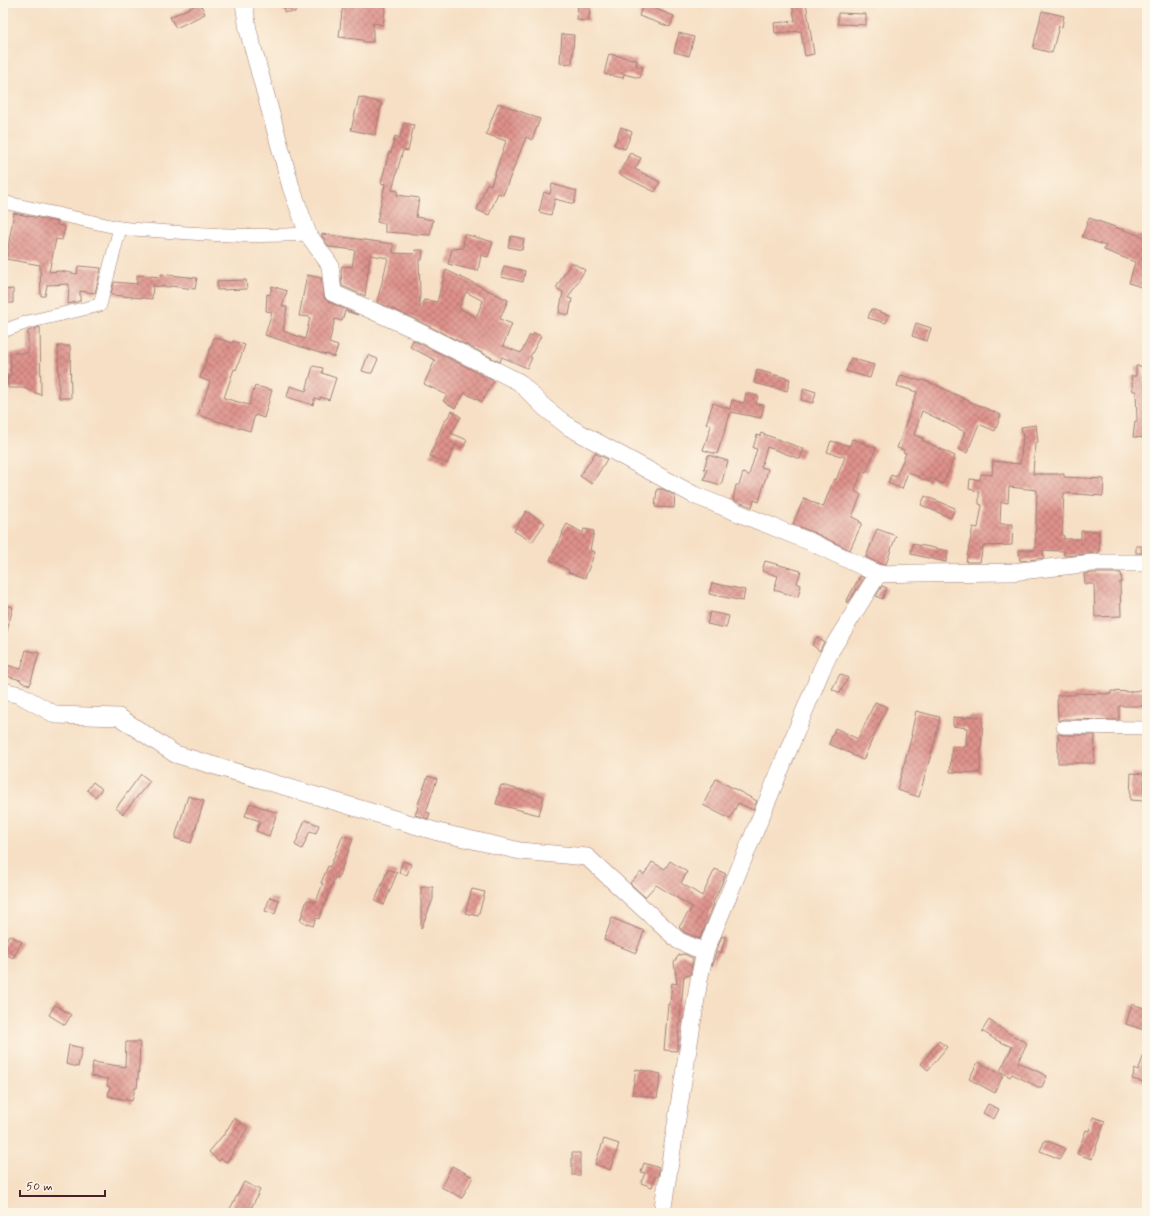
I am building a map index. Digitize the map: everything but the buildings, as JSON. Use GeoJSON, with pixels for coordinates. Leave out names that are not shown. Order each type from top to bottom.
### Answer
{"type":"FeatureCollection","features":[{"type":"Feature","properties":{"kind":"street"},"geometry":{"type":"LineString","coordinates":[[244,3],[248,30],[291,187],[308,234],[330,265],[333,293],[409,327],[519,382],[544,407],[569,427],[694,495],[813,543],[878,574],[918,572],[1012,572],[1092,563],[1147,564]]}},
{"type":"Feature","properties":{"kind":"street"},"geometry":{"type":"LineString","coordinates":[[3,202],[120,228],[223,235],[280,236],[308,234]]}},
{"type":"Feature","properties":{"kind":"street"},"geometry":{"type":"LineString","coordinates":[[3,331],[28,322],[100,305],[120,228]]}},
{"type":"Feature","properties":{"kind":"street"},"geometry":{"type":"LineString","coordinates":[[662,1213],[699,980],[705,952],[821,671],[831,650],[878,574]]}},
{"type":"Feature","properties":{"kind":"street"},"geometry":{"type":"LineString","coordinates":[[3,691],[20,695],[56,715],[119,717],[175,754],[438,832],[520,850],[587,857],[679,941],[705,952]]}},
{"type":"Feature","properties":{"kind":"street"},"geometry":{"type":"LineString","coordinates":[[1063,727],[1147,728]]}}]}
